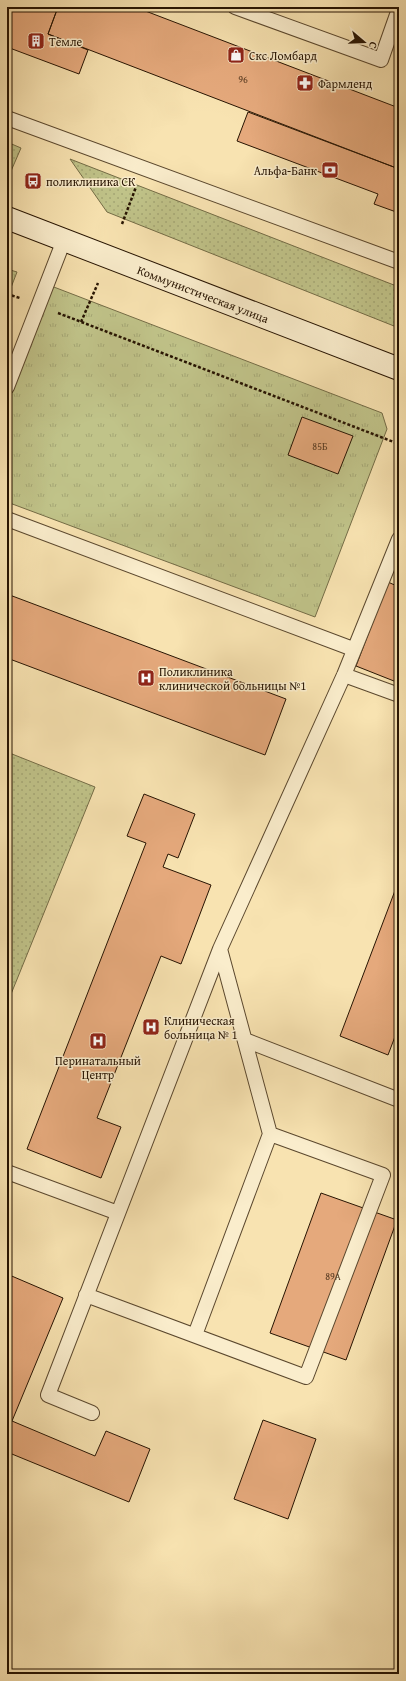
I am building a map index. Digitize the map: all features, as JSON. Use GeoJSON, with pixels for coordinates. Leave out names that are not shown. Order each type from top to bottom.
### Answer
{"type":"FeatureCollection","features":[{"type":"Feature","properties":{"kind":"main road","name":"Коммунистическая улица"},"geometry":{"type":"LineString","coordinates":[[7,218],[399,369]]}},
{"type":"Feature","properties":{"kind":"lane"},"geometry":{"type":"LineString","coordinates":[[235,7],[381,60],[399,9]]}},
{"type":"Feature","properties":{"kind":"lane"},"geometry":{"type":"LineString","coordinates":[[7,118],[399,262]]}},
{"type":"Feature","properties":{"kind":"lane"},"geometry":{"type":"LineString","coordinates":[[7,387],[40,306],[64,240]]}},
{"type":"Feature","properties":{"kind":"lane"},"geometry":{"type":"LineString","coordinates":[[7,519],[353,650]]}},
{"type":"Feature","properties":{"kind":"lane"},"geometry":{"type":"LineString","coordinates":[[92,1413],[48,1395],[220,949],[344,675],[353,650],[393,571],[399,539]]}},
{"type":"Feature","properties":{"kind":"lane"},"geometry":{"type":"LineString","coordinates":[[344,675],[399,695]]}},
{"type":"Feature","properties":{"kind":"lane"},"geometry":{"type":"LineString","coordinates":[[195,1336],[270,1134],[220,949]]}},
{"type":"Feature","properties":{"kind":"lane"},"geometry":{"type":"LineString","coordinates":[[245,1040],[399,1100]]}},
{"type":"Feature","properties":{"kind":"lane"},"geometry":{"type":"LineString","coordinates":[[86,1295],[306,1377],[384,1175],[270,1134]]}},
{"type":"Feature","properties":{"kind":"lane"},"geometry":{"type":"LineString","coordinates":[[7,1172],[118,1213]]}},
{"type":"Feature","properties":{"kind":"path"},"geometry":{"type":"LineString","coordinates":[[122,224],[143,168]]}},
{"type":"Feature","properties":{"kind":"path"},"geometry":{"type":"LineString","coordinates":[[81,322],[98,283]]}},
{"type":"Feature","properties":{"kind":"path"},"geometry":{"type":"LineString","coordinates":[[7,294],[399,444]]}},
{"type":"Feature","properties":{"kind":"green space"},"geometry":{"type":"Polygon","coordinates":[[[7,142],[21,148],[8,178],[7,178],[7,142]]]}},
{"type":"Feature","properties":{"kind":"green space"},"geometry":{"type":"Polygon","coordinates":[[[70,159],[399,287],[399,328],[107,212],[70,159]]]}},
{"type":"Feature","properties":{"kind":"green space"},"geometry":{"type":"Polygon","coordinates":[[[7,269],[17,272],[7,298],[7,269]]]}},
{"type":"Feature","properties":{"kind":"green space"},"geometry":{"type":"Polygon","coordinates":[[[46,284],[382,413],[387,429],[315,617],[7,502],[7,386],[46,284]]]}},
{"type":"Feature","properties":{"kind":"green space"},"geometry":{"type":"Polygon","coordinates":[[[7,752],[95,787],[7,1004],[7,752]]]}},
{"type":"Feature","properties":{"kind":"building","name":"Темле"},"geometry":{"type":"Polygon","coordinates":[[[7,7],[58,7],[48,34],[88,50],[79,74],[7,47],[7,7]]]}},
{"type":"Feature","properties":{"kind":"building"},"geometry":{"type":"Polygon","coordinates":[[[58,7],[135,7],[399,108],[399,169],[48,34],[58,7]]]}},
{"type":"Feature","properties":{"kind":"building"},"geometry":{"type":"Polygon","coordinates":[[[248,112],[399,169],[399,213],[374,204],[378,194],[237,141],[248,112]]]}},
{"type":"Feature","properties":{"kind":"building"},"geometry":{"type":"Polygon","coordinates":[[[302,417],[353,436],[338,474],[288,455],[302,417]]]}},
{"type":"Feature","properties":{"kind":"building"},"geometry":{"type":"Polygon","coordinates":[[[388,582],[399,587],[399,683],[356,666],[388,582]]]}},
{"type":"Feature","properties":{"kind":"building","name":"Поликлиника клинической больницы №1"},"geometry":{"type":"Polygon","coordinates":[[[7,594],[286,699],[265,755],[7,658],[7,594]]]}},
{"type":"Feature","properties":{"kind":"building","name":"Перинатальный Центр"},"geometry":{"type":"Polygon","coordinates":[[[144,794],[195,814],[178,858],[168,854],[163,867],[211,885],[181,964],[161,956],[97,1118],[121,1127],[101,1178],[27,1149],[146,843],[127,836],[144,794]]]}},
{"type":"Feature","properties":{"kind":"building"},"geometry":{"type":"Polygon","coordinates":[[[399,880],[399,1026],[388,1055],[340,1036],[399,880]]]}},
{"type":"Feature","properties":{"kind":"building"},"geometry":{"type":"Polygon","coordinates":[[[321,1193],[397,1220],[346,1360],[270,1333],[321,1193]]]}},
{"type":"Feature","properties":{"kind":"building"},"geometry":{"type":"Polygon","coordinates":[[[7,1274],[63,1298],[12,1421],[95,1456],[106,1431],[150,1449],[129,1502],[7,1452],[7,1274]]]}},
{"type":"Feature","properties":{"kind":"building"},"geometry":{"type":"Polygon","coordinates":[[[263,1420],[316,1439],[288,1519],[234,1499],[263,1420]]]}},
{"type":"Feature","properties":{"kind":"place","name":"Темле"},"geometry":{"type":"Point","coordinates":[36,41]}},
{"type":"Feature","properties":{"kind":"place","name":"Скс Ломбард"},"geometry":{"type":"Point","coordinates":[236,55]}},
{"type":"Feature","properties":{"kind":"place","name":"Фармленд"},"geometry":{"type":"Point","coordinates":[305,83]}},
{"type":"Feature","properties":{"kind":"place","name":"Альфа-Банк"},"geometry":{"type":"Point","coordinates":[330,170]}},
{"type":"Feature","properties":{"kind":"place","name":"поликлиника СК"},"geometry":{"type":"Point","coordinates":[33,181]}},
{"type":"Feature","properties":{"kind":"place","name":"Поликлиника клинической больницы №1"},"geometry":{"type":"Point","coordinates":[146,678]}},
{"type":"Feature","properties":{"kind":"place","name":"Клиническая больница № 1"},"geometry":{"type":"Point","coordinates":[151,1027]}},
{"type":"Feature","properties":{"kind":"place","name":"Перинатальный Центр"},"geometry":{"type":"Point","coordinates":[98,1041]}}]}
